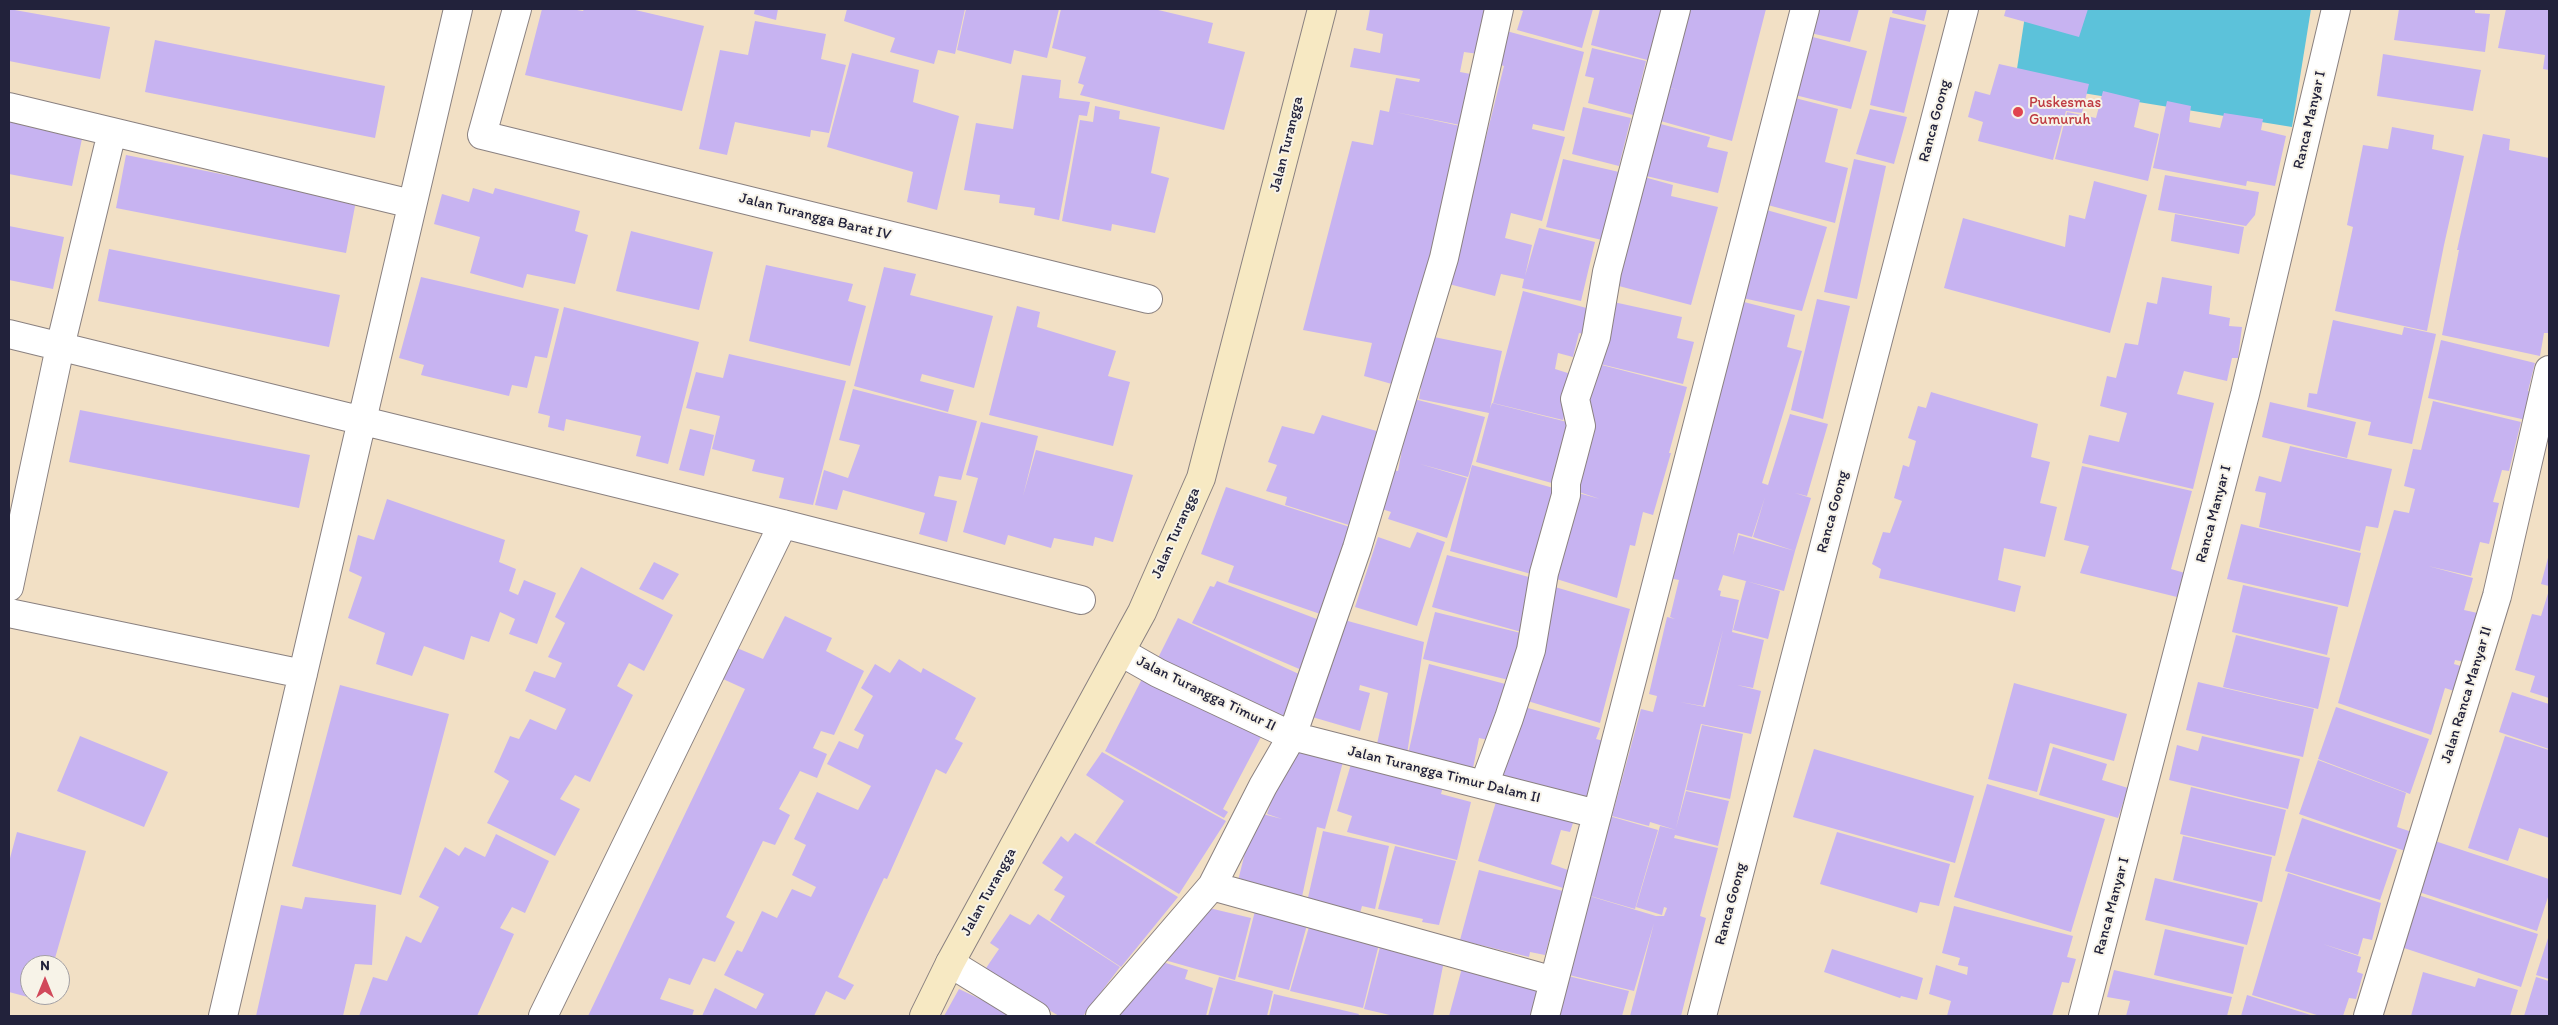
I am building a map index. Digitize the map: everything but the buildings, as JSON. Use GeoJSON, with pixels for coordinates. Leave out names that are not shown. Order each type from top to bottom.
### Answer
{"type":"FeatureCollection","features":[{"type":"Feature","properties":{"kind":"main road","name":"Jalan Turangga"},"geometry":{"type":"LineString","coordinates":[[924,1016],[950,963],[1142,612],[1201,478],[1322,9]]}},
{"type":"Feature","properties":{"kind":"street"},"geometry":{"type":"LineString","coordinates":[[223,1016],[458,9]]}},
{"type":"Feature","properties":{"kind":"street","name":"Jalan Turangga Barat IV"},"geometry":{"type":"LineString","coordinates":[[516,9],[482,135],[1148,299]]}},
{"type":"Feature","properties":{"kind":"street"},"geometry":{"type":"LineString","coordinates":[[1100,1016],[1212,886],[1263,786],[1292,736],[1357,548],[1444,258],[1499,9]]}},
{"type":"Feature","properties":{"kind":"street"},"geometry":{"type":"LineString","coordinates":[[1484,785],[1509,718],[1531,650],[1544,573],[1566,495],[1566,483],[1581,426],[1575,399],[1596,337],[1607,272],[1676,9]]}},
{"type":"Feature","properties":{"kind":"street"},"geometry":{"type":"LineString","coordinates":[[1545,1016],[1805,9]]}},
{"type":"Feature","properties":{"kind":"street","name":"Ranca Goong"},"geometry":{"type":"LineString","coordinates":[[1702,1016],[1964,9]]}},
{"type":"Feature","properties":{"kind":"street","name":"Ranca Manyar I"},"geometry":{"type":"LineString","coordinates":[[2083,1016],[2245,394],[2336,9]]}},
{"type":"Feature","properties":{"kind":"street"},"geometry":{"type":"LineString","coordinates":[[9,107],[412,204]]}},
{"type":"Feature","properties":{"kind":"street"},"geometry":{"type":"LineString","coordinates":[[9,587],[60,347],[112,132]]}},
{"type":"Feature","properties":{"kind":"street"},"geometry":{"type":"LineString","coordinates":[[9,334],[783,524],[1081,600]]}},
{"type":"Feature","properties":{"kind":"street","name":"Jalan Ranca Manyar II"},"geometry":{"type":"LineString","coordinates":[[2368,1016],[2497,596],[2549,370]]}},
{"type":"Feature","properties":{"kind":"street"},"geometry":{"type":"LineString","coordinates":[[543,1016],[783,524]]}},
{"type":"Feature","properties":{"kind":"street"},"geometry":{"type":"LineString","coordinates":[[9,613],[303,674]]}},
{"type":"Feature","properties":{"kind":"street","name":"Jalan Turangga Timur II"},"geometry":{"type":"LineString","coordinates":[[1121,652],[1158,673],[1292,736]]}},
{"type":"Feature","properties":{"kind":"street","name":"Jalan Turangga Timur Dalam II"},"geometry":{"type":"LineString","coordinates":[[1292,736],[1596,814]]}},
{"type":"Feature","properties":{"kind":"street"},"geometry":{"type":"LineString","coordinates":[[1212,886],[1554,981]]}},
{"type":"Feature","properties":{"kind":"street"},"geometry":{"type":"LineString","coordinates":[[950,963],[1036,1016]]}},
{"type":"Feature","properties":{"kind":"water"},"geometry":{"type":"Polygon","coordinates":[[[2026,9],[2311,9],[2292,127],[2015,82],[2026,9]]]}},
{"type":"Feature","properties":{"kind":"place","name":"Puskesmas Gumuruh"},"geometry":{"type":"Point","coordinates":[2018,112]}}]}
